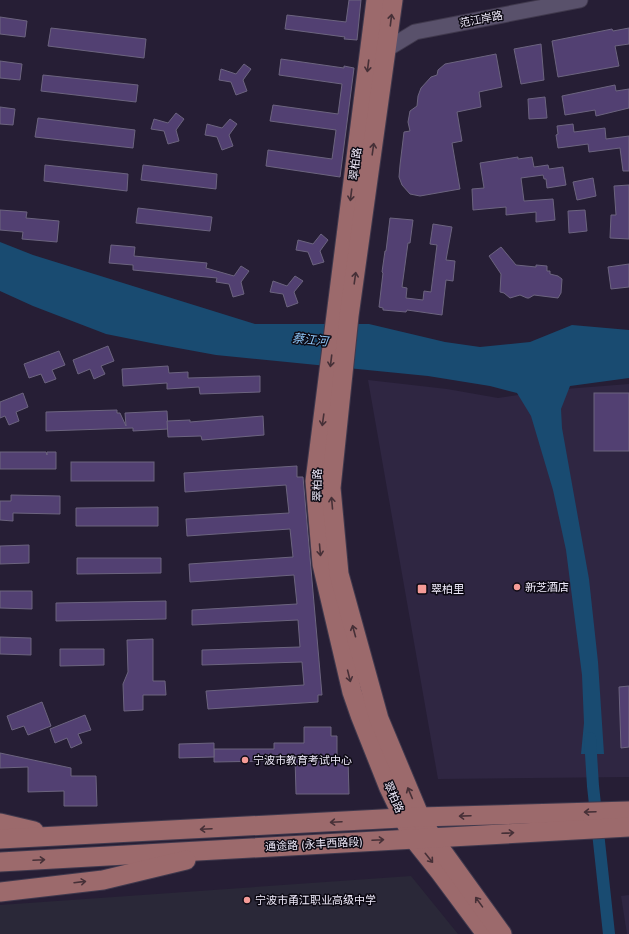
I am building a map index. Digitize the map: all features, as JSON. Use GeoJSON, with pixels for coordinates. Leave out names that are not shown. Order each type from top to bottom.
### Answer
{"type":"FeatureCollection","features":[{"type":"Feature","properties":{"kind":"main road","name":"翠柏路"},"geometry":{"type":"LineString","coordinates":[[376,0],[335,383],[331,488],[339,574],[379,719],[412,818],[413,838],[486,934]]}},
{"type":"Feature","properties":{"kind":"main road","name":"翠柏路"},"geometry":{"type":"LineString","coordinates":[[343,315],[394,0]]}},
{"type":"Feature","properties":{"kind":"main road","name":"翠柏路"},"geometry":{"type":"LineString","coordinates":[[412,818],[432,837],[502,934]]}},
{"type":"Feature","properties":{"kind":"main road","name":"通途路 (永丰西路段)"},"geometry":{"type":"LineString","coordinates":[[0,839],[412,818],[562,822]]}},
{"type":"Feature","properties":{"kind":"main road","name":"通途路 (永丰西路段)"},"geometry":{"type":"LineString","coordinates":[[0,862],[432,837],[562,822],[625,819]]}},
{"type":"Feature","properties":{"kind":"main road"},"geometry":{"type":"LineString","coordinates":[[0,823],[53,836]]}},
{"type":"Feature","properties":{"kind":"main road"},"geometry":{"type":"LineString","coordinates":[[0,892],[103,880],[236,849]]}},
{"type":"Feature","properties":{"kind":"street","name":"范江岸路"},"geometry":{"type":"LineString","coordinates":[[387,49],[415,32],[580,0]]}},
{"type":"Feature","properties":{"kind":"shaded area","name":"新芝酒店"},"geometry":{"type":"Polygon","coordinates":[[[368,380],[447,389],[498,398],[552,390],[629,384],[629,777],[438,779],[368,380]]]}},
{"type":"Feature","properties":{"kind":"shaded area","name":"宁波市甬江职业高级中学"},"geometry":{"type":"Polygon","coordinates":[[[411,876],[458,934],[0,934],[0,905],[411,876]]]}},
{"type":"Feature","properties":{"kind":"shaded area"},"geometry":{"type":"Polygon","coordinates":[[[629,895],[629,934],[627,934],[621,896],[629,895]]]}},
{"type":"Feature","properties":{"kind":"water","name":"蔡江河"},"geometry":{"type":"Polygon","coordinates":[[[0,242],[33,255],[255,324],[369,324],[445,342],[480,347],[530,342],[572,325],[629,330],[629,378],[570,386],[561,409],[562,428],[589,579],[598,662],[604,754],[581,754],[584,723],[582,675],[566,550],[553,490],[531,416],[517,393],[490,386],[428,376],[216,355],[106,334],[33,306],[0,291],[0,242]]]}},
{"type":"Feature","properties":{"kind":"building"},"geometry":{"type":"Polygon","coordinates":[[[349,0],[361,0],[357,40],[285,29],[287,15],[346,22],[349,0]]]}},
{"type":"Feature","properties":{"kind":"building"},"geometry":{"type":"Polygon","coordinates":[[[0,17],[27,21],[25,37],[0,34],[0,17]]]}},
{"type":"Feature","properties":{"kind":"building"},"geometry":{"type":"Polygon","coordinates":[[[51,28],[146,39],[144,58],[48,46],[51,28]]]}},
{"type":"Feature","properties":{"kind":"building"},"geometry":{"type":"Polygon","coordinates":[[[629,28],[629,44],[615,46],[619,66],[558,77],[552,41],[612,29],[613,31],[629,28]]]}},
{"type":"Feature","properties":{"kind":"building"},"geometry":{"type":"Polygon","coordinates":[[[541,44],[544,80],[521,84],[514,49],[541,44]]]}},
{"type":"Feature","properties":{"kind":"building"},"geometry":{"type":"Polygon","coordinates":[[[496,54],[502,87],[479,92],[481,107],[457,112],[462,141],[452,143],[460,189],[420,196],[410,194],[402,185],[399,177],[400,165],[404,132],[410,131],[408,122],[410,111],[417,106],[421,88],[431,77],[437,75],[438,70],[445,64],[496,54]]]}},
{"type":"Feature","properties":{"kind":"building"},"geometry":{"type":"Polygon","coordinates":[[[281,59],[344,68],[344,66],[354,68],[340,177],[266,166],[268,150],[332,159],[336,130],[270,121],[273,105],[338,114],[342,84],[279,75],[281,59]]]}},
{"type":"Feature","properties":{"kind":"building"},"geometry":{"type":"Polygon","coordinates":[[[0,61],[22,64],[20,80],[0,78],[0,61]]]}},
{"type":"Feature","properties":{"kind":"building"},"geometry":{"type":"Polygon","coordinates":[[[244,64],[251,69],[243,80],[247,91],[236,95],[231,82],[219,80],[221,69],[236,74],[244,64]]]}},
{"type":"Feature","properties":{"kind":"building"},"geometry":{"type":"Polygon","coordinates":[[[43,75],[138,85],[136,102],[41,91],[43,75]]]}},
{"type":"Feature","properties":{"kind":"building"},"geometry":{"type":"Polygon","coordinates":[[[615,85],[616,91],[629,89],[629,108],[596,116],[595,110],[565,115],[562,96],[615,85]]]}},
{"type":"Feature","properties":{"kind":"building"},"geometry":{"type":"Polygon","coordinates":[[[545,97],[547,118],[529,119],[528,99],[545,97]]]}},
{"type":"Feature","properties":{"kind":"building"},"geometry":{"type":"Polygon","coordinates":[[[0,107],[15,109],[13,125],[0,124],[0,107]]]}},
{"type":"Feature","properties":{"kind":"building"},"geometry":{"type":"Polygon","coordinates":[[[176,113],[184,119],[176,130],[179,141],[168,144],[164,131],[151,129],[154,119],[168,123],[176,113]]]}},
{"type":"Feature","properties":{"kind":"building"},"geometry":{"type":"Polygon","coordinates":[[[38,118],[135,130],[133,148],[35,137],[38,118]]]}},
{"type":"Feature","properties":{"kind":"building"},"geometry":{"type":"Polygon","coordinates":[[[230,119],[237,124],[229,135],[233,146],[222,150],[217,137],[205,135],[207,124],[222,128],[230,119]]]}},
{"type":"Feature","properties":{"kind":"building"},"geometry":{"type":"Polygon","coordinates":[[[573,124],[574,132],[605,128],[606,139],[629,136],[629,171],[623,171],[620,148],[589,152],[588,144],[558,148],[556,135],[558,134],[557,126],[573,124]]]}},
{"type":"Feature","properties":{"kind":"building"},"geometry":{"type":"Polygon","coordinates":[[[518,157],[518,159],[532,157],[534,167],[548,165],[549,169],[563,167],[566,185],[547,188],[546,179],[544,179],[543,175],[521,178],[524,201],[553,199],[555,220],[536,222],[536,212],[506,215],[506,207],[473,210],[472,189],[484,188],[480,163],[518,157]]]}},
{"type":"Feature","properties":{"kind":"building"},"geometry":{"type":"Polygon","coordinates":[[[45,165],[128,174],[127,191],[44,181],[45,165]]]}},
{"type":"Feature","properties":{"kind":"building"},"geometry":{"type":"Polygon","coordinates":[[[143,165],[217,174],[216,189],[141,180],[143,165]]]}},
{"type":"Feature","properties":{"kind":"building"},"geometry":{"type":"Polygon","coordinates":[[[593,178],[596,196],[577,200],[573,182],[593,178]]]}},
{"type":"Feature","properties":{"kind":"building"},"geometry":{"type":"Polygon","coordinates":[[[629,185],[629,239],[610,238],[611,215],[616,215],[614,186],[629,185]]]}},
{"type":"Feature","properties":{"kind":"building"},"geometry":{"type":"Polygon","coordinates":[[[138,208],[212,217],[210,231],[136,223],[138,208]]]}},
{"type":"Feature","properties":{"kind":"building"},"geometry":{"type":"Polygon","coordinates":[[[0,210],[27,212],[26,218],[59,221],[57,242],[22,239],[23,232],[0,230],[0,210]]]}},
{"type":"Feature","properties":{"kind":"building"},"geometry":{"type":"Polygon","coordinates":[[[585,210],[587,231],[569,233],[568,211],[585,210]]]}},
{"type":"Feature","properties":{"kind":"building"},"geometry":{"type":"Polygon","coordinates":[[[390,218],[413,220],[410,243],[408,243],[402,287],[407,288],[406,298],[423,300],[424,291],[431,292],[437,245],[430,244],[433,224],[452,227],[446,260],[455,261],[453,281],[446,280],[442,315],[407,310],[406,312],[383,310],[383,308],[379,307],[382,272],[390,218]]]}},
{"type":"Feature","properties":{"kind":"building"},"geometry":{"type":"Polygon","coordinates":[[[321,234],[328,240],[320,251],[324,262],[313,265],[308,252],[296,250],[298,240],[313,244],[321,234]]]}},
{"type":"Feature","properties":{"kind":"building"},"geometry":{"type":"Polygon","coordinates":[[[111,245],[135,247],[134,256],[207,263],[206,268],[234,276],[241,266],[249,271],[241,282],[244,294],[233,297],[229,284],[216,282],[217,278],[133,270],[133,265],[109,263],[111,245]]]}},
{"type":"Feature","properties":{"kind":"building"},"geometry":{"type":"Polygon","coordinates":[[[501,247],[516,265],[536,267],[536,265],[547,266],[547,271],[550,271],[550,274],[558,276],[562,279],[561,293],[558,298],[534,295],[527,298],[520,295],[510,298],[504,293],[500,292],[501,274],[489,256],[501,247]]]}},
{"type":"Feature","properties":{"kind":"building"},"geometry":{"type":"Polygon","coordinates":[[[629,264],[629,287],[611,289],[608,267],[629,264]]]}},
{"type":"Feature","properties":{"kind":"building"},"geometry":{"type":"Polygon","coordinates":[[[295,276],[303,281],[294,292],[298,303],[287,307],[283,294],[270,292],[273,281],[287,286],[295,276]]]}},
{"type":"Feature","properties":{"kind":"building"},"geometry":{"type":"Polygon","coordinates":[[[108,346],[114,361],[101,366],[105,374],[94,379],[90,369],[78,374],[73,360],[108,346]]]}},
{"type":"Feature","properties":{"kind":"building"},"geometry":{"type":"Polygon","coordinates":[[[59,351],[65,365],[52,370],[56,379],[45,383],[41,374],[29,378],[24,364],[59,351]]]}},
{"type":"Feature","properties":{"kind":"building"},"geometry":{"type":"Polygon","coordinates":[[[168,366],[169,373],[188,372],[188,378],[260,376],[260,392],[200,394],[199,387],[167,389],[167,383],[123,386],[122,369],[168,366]]]}},
{"type":"Feature","properties":{"kind":"building"},"geometry":{"type":"Polygon","coordinates":[[[23,393],[28,407],[16,412],[19,421],[9,425],[5,416],[0,418],[0,402],[23,393]]]}},
{"type":"Feature","properties":{"kind":"building"},"geometry":{"type":"Polygon","coordinates":[[[594,393],[629,393],[629,451],[594,451],[594,393]]]}},
{"type":"Feature","properties":{"kind":"building"},"geometry":{"type":"Polygon","coordinates":[[[117,410],[117,413],[120,413],[126,426],[125,413],[167,411],[168,429],[133,431],[133,428],[46,431],[46,412],[117,410]]]}},
{"type":"Feature","properties":{"kind":"building"},"geometry":{"type":"Polygon","coordinates":[[[263,416],[264,435],[202,440],[201,436],[168,437],[167,421],[190,420],[190,422],[263,416]]]}},
{"type":"Feature","properties":{"kind":"building"},"geometry":{"type":"Polygon","coordinates":[[[0,452],[46,452],[47,455],[47,452],[56,452],[56,469],[0,469],[0,452]]]}},
{"type":"Feature","properties":{"kind":"building"},"geometry":{"type":"Polygon","coordinates":[[[71,462],[154,462],[154,481],[71,481],[71,462]]]}},
{"type":"Feature","properties":{"kind":"building"},"geometry":{"type":"Polygon","coordinates":[[[297,466],[297,477],[303,477],[322,695],[318,695],[318,702],[208,709],[206,691],[304,685],[302,662],[202,665],[202,650],[300,647],[298,620],[192,625],[192,610],[297,604],[294,575],[190,582],[189,564],[293,557],[290,529],[187,536],[186,519],[289,513],[286,485],[185,492],[184,473],[297,466]]]}},
{"type":"Feature","properties":{"kind":"building"},"geometry":{"type":"Polygon","coordinates":[[[11,495],[60,496],[60,514],[13,513],[13,521],[0,520],[0,501],[11,501],[11,495]]]}},
{"type":"Feature","properties":{"kind":"building"},"geometry":{"type":"Polygon","coordinates":[[[158,507],[158,526],[76,526],[76,508],[158,507]]]}},
{"type":"Feature","properties":{"kind":"building"},"geometry":{"type":"Polygon","coordinates":[[[29,545],[29,563],[0,564],[0,546],[29,545]]]}},
{"type":"Feature","properties":{"kind":"building"},"geometry":{"type":"Polygon","coordinates":[[[77,558],[161,558],[161,573],[77,574],[77,558]]]}},
{"type":"Feature","properties":{"kind":"building"},"geometry":{"type":"Polygon","coordinates":[[[0,591],[32,591],[32,609],[0,608],[0,591]]]}},
{"type":"Feature","properties":{"kind":"building"},"geometry":{"type":"Polygon","coordinates":[[[166,601],[166,619],[56,621],[56,603],[166,601]]]}},
{"type":"Feature","properties":{"kind":"building"},"geometry":{"type":"Polygon","coordinates":[[[0,637],[31,638],[31,655],[0,654],[0,637]]]}},
{"type":"Feature","properties":{"kind":"building"},"geometry":{"type":"Polygon","coordinates":[[[153,639],[153,681],[165,681],[166,695],[143,695],[143,710],[124,711],[123,684],[128,672],[127,640],[153,639]]]}},
{"type":"Feature","properties":{"kind":"building"},"geometry":{"type":"Polygon","coordinates":[[[60,649],[104,649],[104,665],[60,666],[60,649]]]}},
{"type":"Feature","properties":{"kind":"building"},"geometry":{"type":"Polygon","coordinates":[[[629,686],[629,747],[621,748],[619,687],[629,686]]]}},
{"type":"Feature","properties":{"kind":"building"},"geometry":{"type":"Polygon","coordinates":[[[42,702],[51,726],[28,735],[24,726],[12,730],[7,716],[42,702]]]}},
{"type":"Feature","properties":{"kind":"building"},"geometry":{"type":"Polygon","coordinates":[[[85,715],[91,730],[78,734],[82,743],[71,748],[67,738],[55,743],[50,729],[85,715]]]}},
{"type":"Feature","properties":{"kind":"building","name":"宁波市教育考试中心"},"geometry":{"type":"Polygon","coordinates":[[[304,727],[331,727],[331,736],[337,736],[337,759],[348,759],[349,794],[296,794],[295,756],[275,756],[275,761],[214,762],[214,749],[274,749],[274,743],[304,743],[304,727]]]}},
{"type":"Feature","properties":{"kind":"building"},"geometry":{"type":"Polygon","coordinates":[[[214,743],[214,757],[179,758],[179,744],[214,743]]]}},
{"type":"Feature","properties":{"kind":"building"},"geometry":{"type":"Polygon","coordinates":[[[0,753],[71,768],[71,776],[96,776],[97,806],[64,806],[64,791],[28,792],[28,767],[0,768],[0,753]]]}},
{"type":"Feature","properties":{"kind":"waterway"},"geometry":{"type":"LineString","coordinates":[[590,738],[593,786],[609,934]]}},
{"type":"Feature","properties":{"kind":"place","name":"新芝酒店"},"geometry":{"type":"Point","coordinates":[517,587]}},
{"type":"Feature","properties":{"kind":"place","name":"翠柏里"},"geometry":{"type":"Point","coordinates":[422,589]}},
{"type":"Feature","properties":{"kind":"place","name":"宁波市教育考试中心"},"geometry":{"type":"Point","coordinates":[245,760]}},
{"type":"Feature","properties":{"kind":"place","name":"宁波市甬江职业高级中学"},"geometry":{"type":"Point","coordinates":[247,900]}}]}
